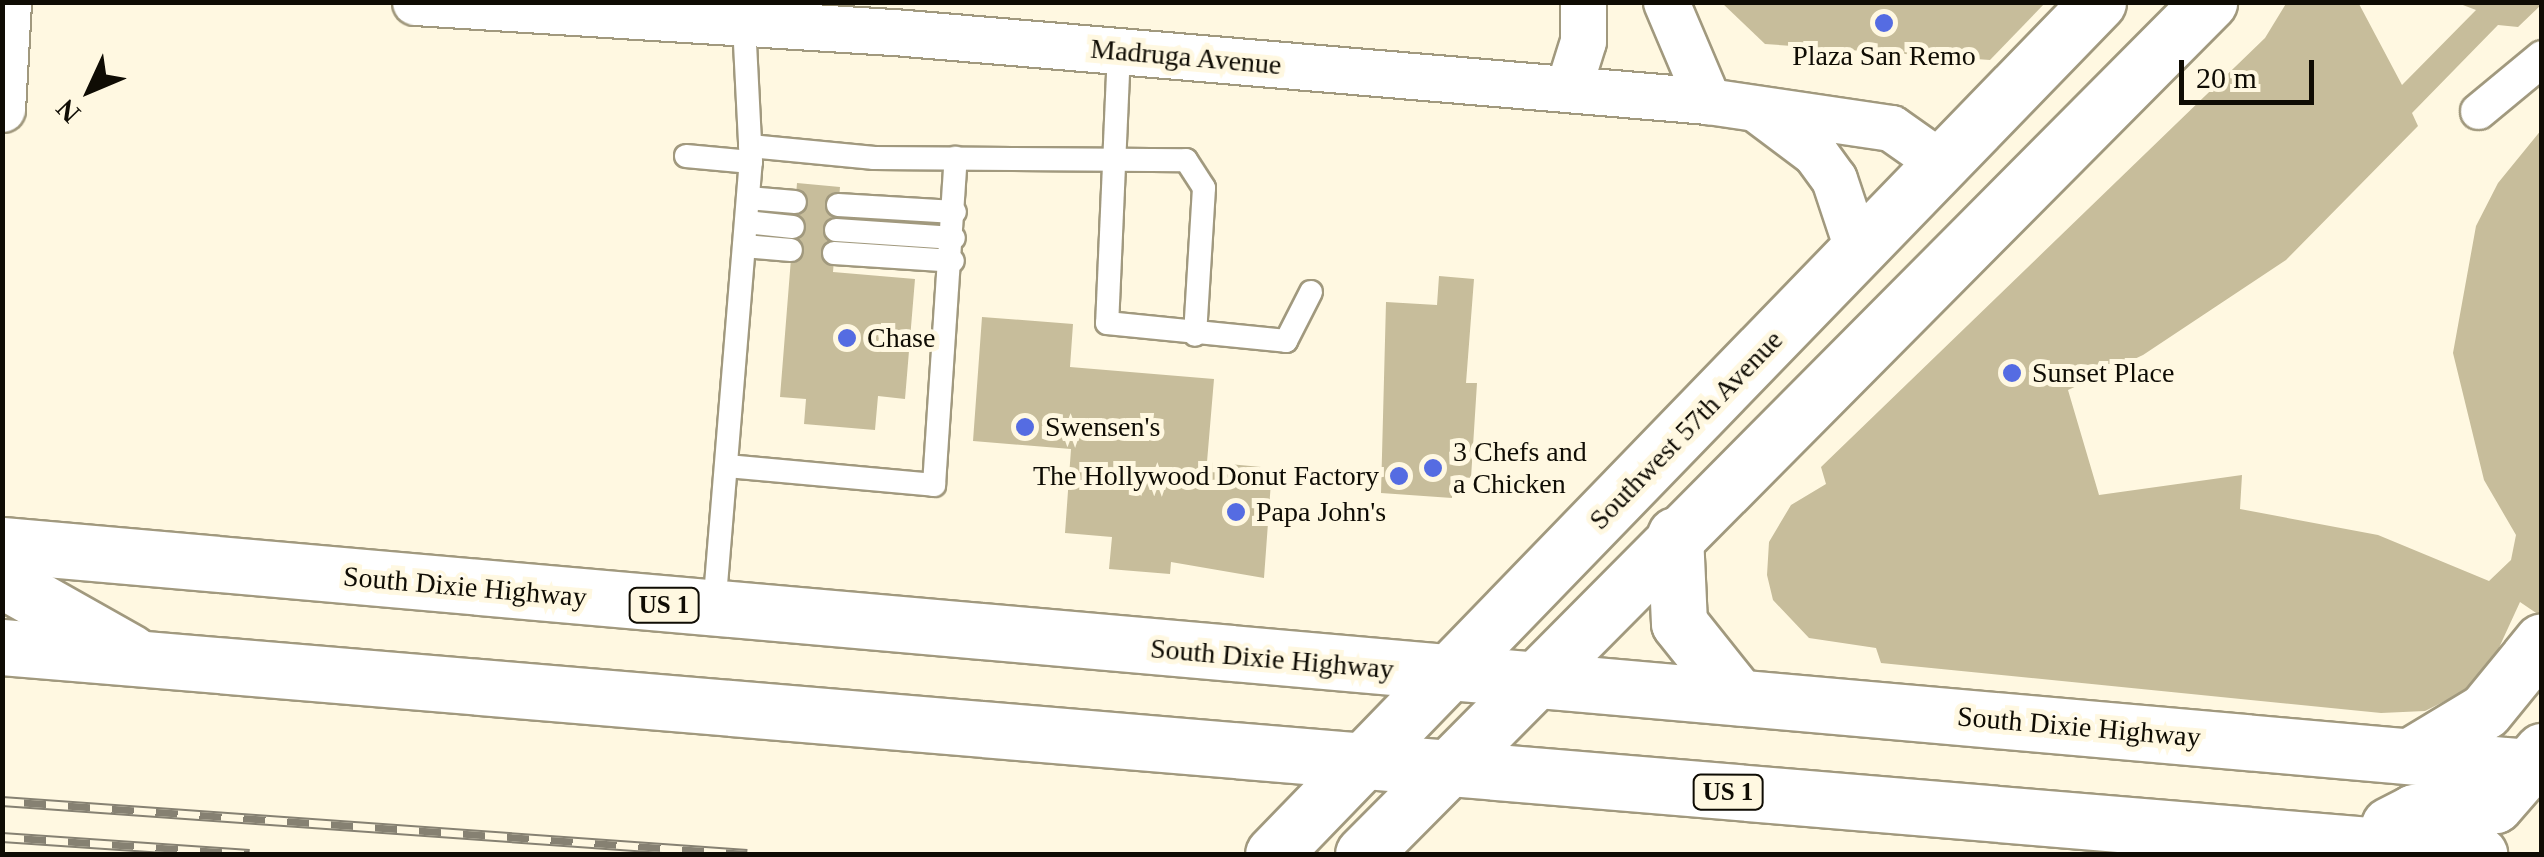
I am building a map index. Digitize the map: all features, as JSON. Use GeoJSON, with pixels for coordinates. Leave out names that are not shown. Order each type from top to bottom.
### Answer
{"type":"FeatureCollection","features":[{"type":"Feature","properties":{"kind":"main road","name":"Southwest 57th Avenue"},"geometry":{"type":"LineString","coordinates":[[1273,854],[2098,2]]}},
{"type":"Feature","properties":{"kind":"main road"},"geometry":{"type":"LineString","coordinates":[[1363,854],[1675,535],[2061,158],[2209,2]]}},
{"type":"Feature","properties":{"kind":"main road"},"geometry":{"type":"LineString","coordinates":[[1881,335],[1942,200],[1942,164],[2061,158]]}},
{"type":"Feature","properties":{"kind":"main road"},"geometry":{"type":"LineString","coordinates":[[1675,535],[1679,623],[1738,697]]}},
{"type":"Feature","properties":{"kind":"main road","name":"South Dixie Highway"},"geometry":{"type":"LineString","coordinates":[[2,545],[1446,675],[2410,756],[2538,762]]}},
{"type":"Feature","properties":{"kind":"main road"},"geometry":{"type":"LineString","coordinates":[[2,580],[139,657]]}},
{"type":"Feature","properties":{"kind":"main road"},"geometry":{"type":"LineString","coordinates":[[2410,756],[2486,711],[2542,640]]}},
{"type":"Feature","properties":{"kind":"main road","name":"US 1"},"geometry":{"type":"LineString","coordinates":[[2,647],[2479,854]]}},
{"type":"Feature","properties":{"kind":"main road"},"geometry":{"type":"LineString","coordinates":[[2355,843],[2414,812],[2495,805],[2538,762]]}},
{"type":"Feature","properties":{"kind":"street"},"geometry":{"type":"LineString","coordinates":[[2,108],[8,2]]}},
{"type":"Feature","properties":{"kind":"street","name":"Madruga Avenue"},"geometry":{"type":"LineString","coordinates":[[415,2],[744,13],[906,33],[1708,101],[1892,128],[1942,164]]}},
{"type":"Feature","properties":{"kind":"street"},"geometry":{"type":"LineString","coordinates":[[874,2],[906,33]]}},
{"type":"Feature","properties":{"kind":"street"},"geometry":{"type":"LineString","coordinates":[[1568,89],[1583,41],[1583,2]]}},
{"type":"Feature","properties":{"kind":"street"},"geometry":{"type":"LineString","coordinates":[[1666,2],[1708,101]]}},
{"type":"Feature","properties":{"kind":"street"},"geometry":{"type":"LineString","coordinates":[[2478,111],[2542,58]]}},
{"type":"Feature","properties":{"kind":"street"},"geometry":{"type":"LineString","coordinates":[[1760,111],[1816,153],[1834,179],[1858,251]]}},
{"type":"Feature","properties":{"kind":"lane"},"geometry":{"type":"LineString","coordinates":[[714,610],[750,154],[744,13]]}},
{"type":"Feature","properties":{"kind":"lane"},"geometry":{"type":"LineString","coordinates":[[1119,51],[1111,156],[1107,323],[1196,335],[1286,341],[1311,292]]}},
{"type":"Feature","properties":{"kind":"lane"},"geometry":{"type":"LineString","coordinates":[[686,156],[1111,156],[1186,160],[1198,169],[1204,188],[1196,335]]}},
{"type":"Feature","properties":{"kind":"lane"},"geometry":{"type":"LineString","coordinates":[[727,466],[934,485],[953,249],[956,158]]}},
{"type":"Feature","properties":{"kind":"lane"},"geometry":{"type":"LineString","coordinates":[[747,210],[795,202]]}},
{"type":"Feature","properties":{"kind":"lane"},"geometry":{"type":"LineString","coordinates":[[838,206],[955,212]]}},
{"type":"Feature","properties":{"kind":"lane"},"geometry":{"type":"LineString","coordinates":[[744,246],[792,238],[747,210]]}},
{"type":"Feature","properties":{"kind":"lane"},"geometry":{"type":"LineString","coordinates":[[836,242],[953,249]]}},
{"type":"Feature","properties":{"kind":"building","name":"Plaza San Remo"},"geometry":{"type":"Polygon","coordinates":[[[1721,2],[2046,2],[1990,60],[1765,44],[1721,2]]]}},
{"type":"Feature","properties":{"kind":"building","name":"Sunset Place"},"geometry":{"type":"Polygon","coordinates":[[[2287,2],[2358,2],[2402,85],[2476,10],[2455,2],[2542,4],[2518,27],[2498,25],[2412,113],[2418,126],[2286,260],[2143,355],[2068,390],[2099,495],[2242,475],[2240,509],[2378,535],[2489,581],[2511,560],[2516,535],[2484,480],[2453,353],[2476,226],[2498,183],[2542,129],[2542,617],[2520,602],[2497,652],[2467,690],[2425,711],[2381,713],[1881,663],[1876,648],[1809,638],[1773,600],[1767,575],[1769,542],[1791,505],[1826,484],[1821,467],[2265,38],[2287,2]]]}},
{"type":"Feature","properties":{"kind":"building","name":"Chase"},"geometry":{"type":"Polygon","coordinates":[[[797,183],[840,187],[833,272],[915,279],[905,399],[878,396],[875,430],[804,424],[806,399],[780,397],[797,183]]]}},
{"type":"Feature","properties":{"kind":"building"},"geometry":{"type":"Polygon","coordinates":[[[1439,276],[1474,279],[1466,383],[1477,383],[1471,478],[1453,476],[1452,498],[1381,493],[1386,302],[1437,305],[1439,276]]]}},
{"type":"Feature","properties":{"kind":"building"},"geometry":{"type":"Polygon","coordinates":[[[982,317],[1073,324],[1070,367],[1214,379],[1207,462],[1272,468],[1264,578],[1171,562],[1170,574],[1109,569],[1112,537],[1065,533],[1071,449],[973,441],[982,317]]]}},
{"type":"Feature","properties":{"kind":"railway"},"geometry":{"type":"LineString","coordinates":[[2,801],[747,854]]}},
{"type":"Feature","properties":{"kind":"railway"},"geometry":{"type":"LineString","coordinates":[[2,837],[249,854]]}},
{"type":"Feature","properties":{"kind":"place","name":"Plaza San Remo"},"geometry":{"type":"Point","coordinates":[1884,23]}},
{"type":"Feature","properties":{"kind":"place","name":"Chase"},"geometry":{"type":"Point","coordinates":[847,338]}},
{"type":"Feature","properties":{"kind":"place","name":"Sunset Place"},"geometry":{"type":"Point","coordinates":[2012,373]}},
{"type":"Feature","properties":{"kind":"place","name":"Swensen's"},"geometry":{"type":"Point","coordinates":[1025,427]}},
{"type":"Feature","properties":{"kind":"place","name":"3 Chefs and a Chicken"},"geometry":{"type":"Point","coordinates":[1433,468]}},
{"type":"Feature","properties":{"kind":"place","name":"The Hollywood Donut Factory"},"geometry":{"type":"Point","coordinates":[1399,476]}},
{"type":"Feature","properties":{"kind":"place","name":"Papa John's"},"geometry":{"type":"Point","coordinates":[1236,512]}}]}
